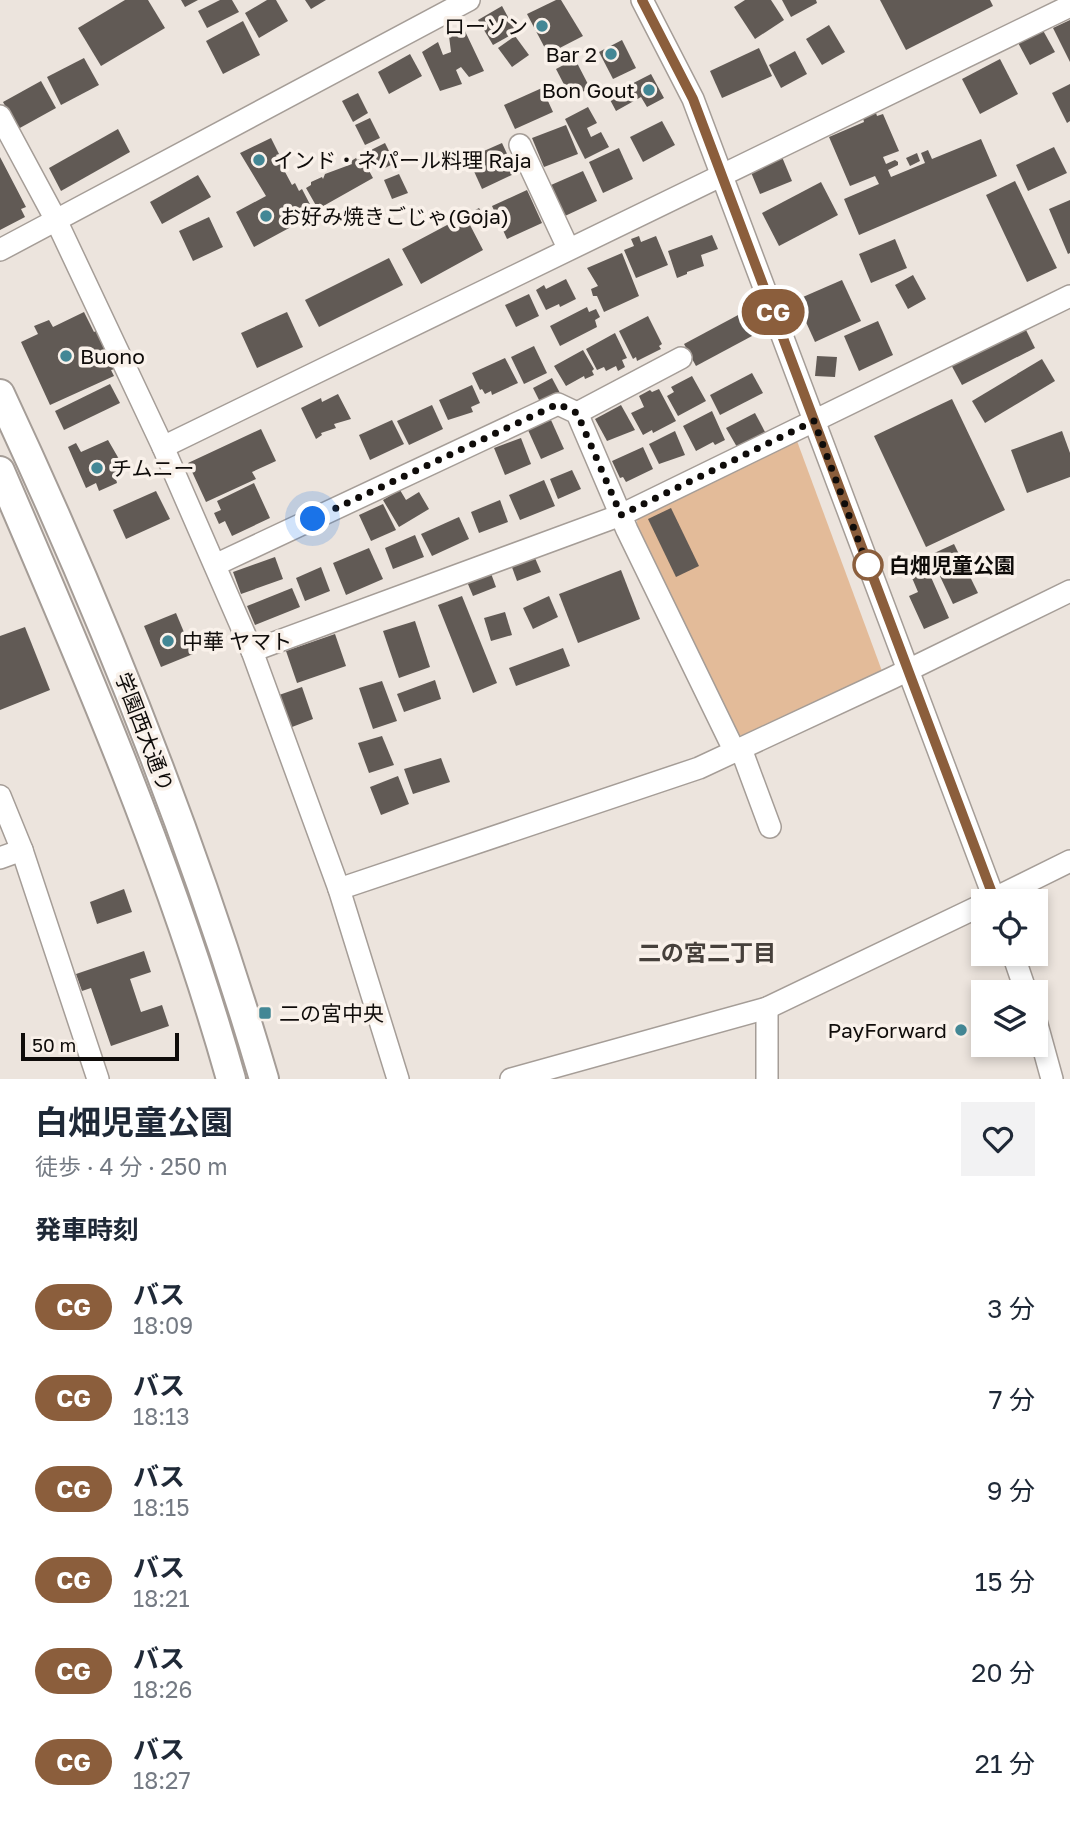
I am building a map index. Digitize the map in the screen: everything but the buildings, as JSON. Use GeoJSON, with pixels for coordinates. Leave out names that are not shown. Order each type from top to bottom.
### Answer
{"type":"FeatureCollection","features":[{"type":"Feature","properties":{"kind":"main road","name":"学園西大通り"},"geometry":{"type":"LineString","coordinates":[[0,394],[39,477],[124,676],[187,841],[264,1079]]}},
{"type":"Feature","properties":{"kind":"main road","name":"学園西大通り"},"geometry":{"type":"LineString","coordinates":[[0,471],[84,664],[156,849],[231,1079]]}},
{"type":"Feature","properties":{"kind":"street"},"geometry":{"type":"LineString","coordinates":[[0,250],[468,0]]}},
{"type":"Feature","properties":{"kind":"street"},"geometry":{"type":"LineString","coordinates":[[642,0],[688,88],[908,670],[986,889]]}},
{"type":"Feature","properties":{"kind":"street"},"geometry":{"type":"LineString","coordinates":[[163,447],[1070,6]]}},
{"type":"Feature","properties":{"kind":"street"},"geometry":{"type":"LineString","coordinates":[[0,116],[56,220],[163,447],[252,651],[339,889],[398,1079]]}},
{"type":"Feature","properties":{"kind":"street"},"geometry":{"type":"LineString","coordinates":[[520,145],[568,248]]}},
{"type":"Feature","properties":{"kind":"street"},"geometry":{"type":"LineString","coordinates":[[252,651],[621,515],[1070,296]]}},
{"type":"Feature","properties":{"kind":"street"},"geometry":{"type":"LineString","coordinates":[[577,413],[681,358]]}},
{"type":"Feature","properties":{"kind":"street"},"geometry":{"type":"LineString","coordinates":[[215,565],[558,404],[577,413],[621,515],[738,750],[769,827]]}},
{"type":"Feature","properties":{"kind":"street"},"geometry":{"type":"LineString","coordinates":[[339,889],[699,768],[1070,591]]}},
{"type":"Feature","properties":{"kind":"street"},"geometry":{"type":"LineString","coordinates":[[0,796],[22,850],[98,1079]]}},
{"type":"Feature","properties":{"kind":"street"},"geometry":{"type":"LineString","coordinates":[[0,858],[22,850]]}},
{"type":"Feature","properties":{"kind":"street"},"geometry":{"type":"LineString","coordinates":[[1015,889],[1070,862]]}},
{"type":"Feature","properties":{"kind":"street"},"geometry":{"type":"LineString","coordinates":[[512,1079],[767,1008],[971,910]]}},
{"type":"Feature","properties":{"kind":"street"},"geometry":{"type":"LineString","coordinates":[[767,1008],[767,1079]]}},
{"type":"Feature","properties":{"kind":"street"},"geometry":{"type":"LineString","coordinates":[[1046,1057],[1052,1079]]}},
{"type":"Feature","properties":{"kind":"shaded area","name":"白畑児童公園"},"geometry":{"type":"Polygon","coordinates":[[[797,441],[882,671],[745,737],[733,733],[635,530],[638,517],[797,441]]]}},
{"type":"Feature","properties":{"kind":"bus line","name":"CG"},"geometry":{"type":"LineString","coordinates":[[642,0],[693,99],[990,889]]}},
{"type":"Feature","properties":{"kind":"place","name":"ローソン"},"geometry":{"type":"Point","coordinates":[542,26]}},
{"type":"Feature","properties":{"kind":"place","name":"Bar 2"},"geometry":{"type":"Point","coordinates":[611,54]}},
{"type":"Feature","properties":{"kind":"place","name":"Bon Gout"},"geometry":{"type":"Point","coordinates":[649,90]}},
{"type":"Feature","properties":{"kind":"place","name":"インド・ネパール料理 Raja"},"geometry":{"type":"Point","coordinates":[259,160]}},
{"type":"Feature","properties":{"kind":"place","name":"お好み焼きごじゃ(Goja)"},"geometry":{"type":"Point","coordinates":[266,216]}},
{"type":"Feature","properties":{"kind":"place","name":"Buono"},"geometry":{"type":"Point","coordinates":[66,356]}},
{"type":"Feature","properties":{"kind":"place","name":"チムニー"},"geometry":{"type":"Point","coordinates":[97,468]}},
{"type":"Feature","properties":{"kind":"place","name":"白畑児童公園"},"geometry":{"type":"Point","coordinates":[868,565]}},
{"type":"Feature","properties":{"kind":"place","name":"中華 ヤマト"},"geometry":{"type":"Point","coordinates":[168,641]}},
{"type":"Feature","properties":{"kind":"place","name":"二の宮中央"},"geometry":{"type":"Point","coordinates":[265,1013]}},
{"type":"Feature","properties":{"kind":"place","name":"PayForward"},"geometry":{"type":"Point","coordinates":[961,1030]}},
{"type":"Feature","properties":{"kind":"district","name":"二の宮二丁目"},"geometry":{"type":"Point","coordinates":[707,952]}},
{"type":"Feature","properties":{"kind":"route"},"geometry":{"type":"LineString","coordinates":[[313,519],[558,404],[577,413],[621,515],[814,421],[870,572],[868,565]]}}]}
